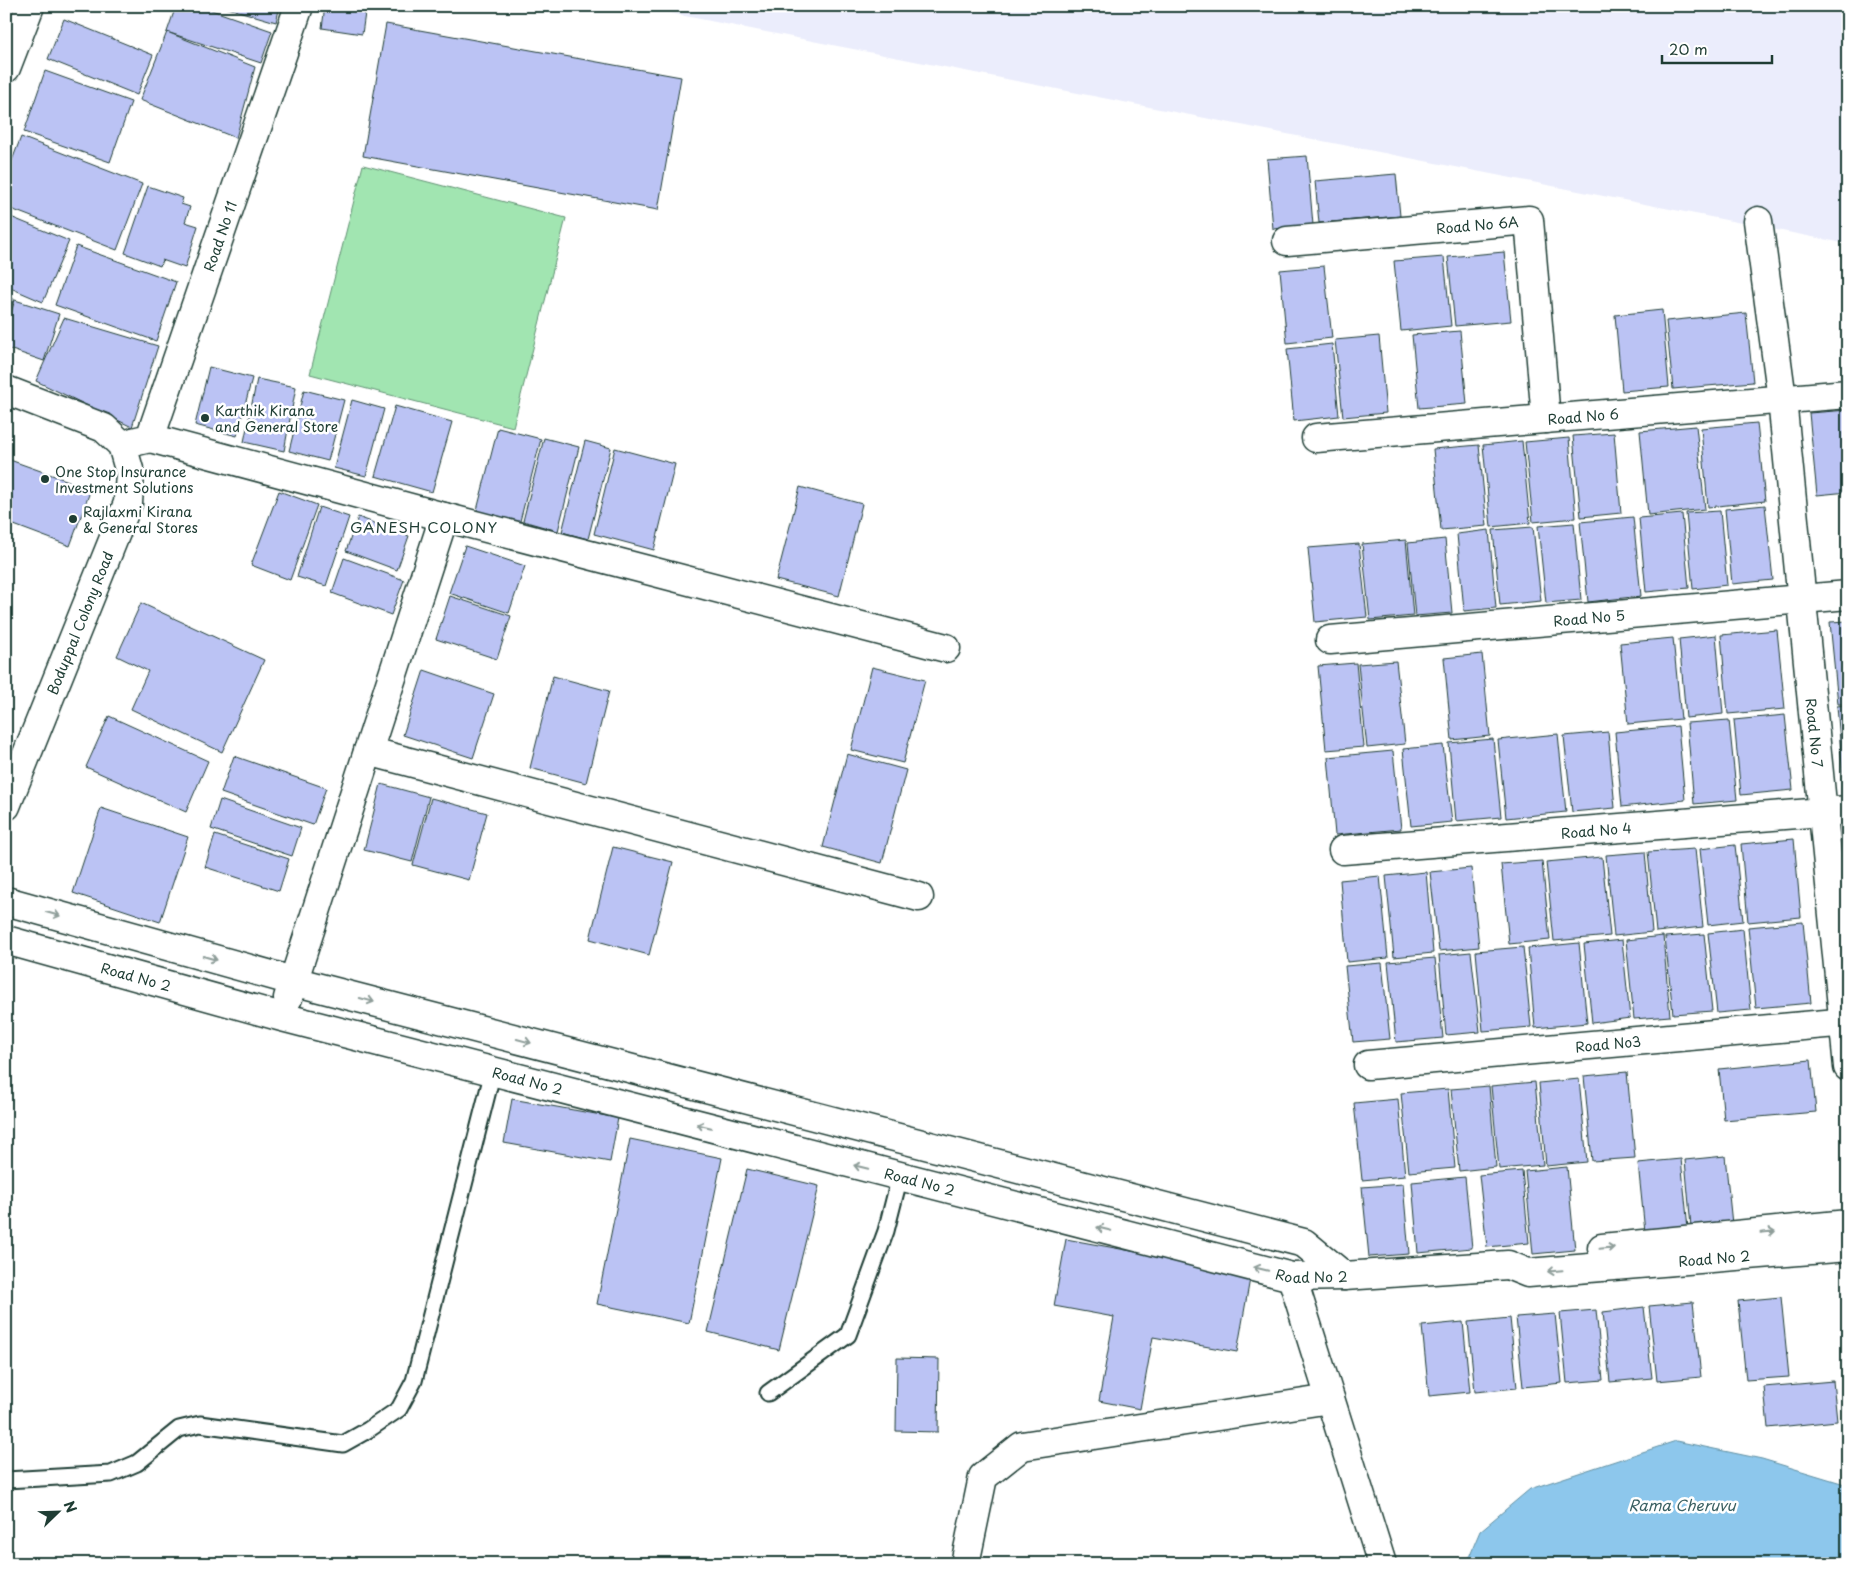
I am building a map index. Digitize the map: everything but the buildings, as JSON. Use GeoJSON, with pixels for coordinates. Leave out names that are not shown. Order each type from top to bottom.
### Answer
{"type":"FeatureCollection","features":[{"type":"Feature","properties":{"kind":"street"},"geometry":{"type":"LineString","coordinates":[[6,68],[30,6]]}},
{"type":"Feature","properties":{"kind":"street","name":"Road No 11"},"geometry":{"type":"LineString","coordinates":[[150,438],[299,6]]}},
{"type":"Feature","properties":{"kind":"street","name":"Road No 6A"},"geometry":{"type":"LineString","coordinates":[[1287,241],[1530,220],[1546,418]]}},
{"type":"Feature","properties":{"kind":"street","name":"Road No 7"},"geometry":{"type":"LineString","coordinates":[[1758,221],[1782,399],[1802,599],[1835,811],[1848,1067]]}},
{"type":"Feature","properties":{"kind":"street"},"geometry":{"type":"LineString","coordinates":[[6,390],[104,428],[122,445],[150,438],[946,648]]}},
{"type":"Feature","properties":{"kind":"street","name":"Road No 6"},"geometry":{"type":"LineString","coordinates":[[1316,438],[1848,394]]}},
{"type":"Feature","properties":{"kind":"street","name":"Boduppal Colony Road"},"geometry":{"type":"LineString","coordinates":[[6,806],[128,503],[130,473],[122,445]]}},
{"type":"Feature","properties":{"kind":"street"},"geometry":{"type":"LineString","coordinates":[[282,1018],[444,517]]}},
{"type":"Feature","properties":{"kind":"street","name":"Road No 5"},"geometry":{"type":"LineString","coordinates":[[1330,640],[1848,595]]}},
{"type":"Feature","properties":{"kind":"street"},"geometry":{"type":"LineString","coordinates":[[368,751],[920,897]]}},
{"type":"Feature","properties":{"kind":"street","name":"Road No 4"},"geometry":{"type":"LineString","coordinates":[[1343,850],[1835,811]]}},
{"type":"Feature","properties":{"kind":"street"},"geometry":{"type":"LineString","coordinates":[[6,901],[293,982],[1304,1243],[1344,1276]]}},
{"type":"Feature","properties":{"kind":"street","name":"Road No 2"},"geometry":{"type":"LineString","coordinates":[[6,940],[282,1018],[1292,1277],[1344,1276],[1508,1265],[1528,1274],[1848,1246]]}},
{"type":"Feature","properties":{"kind":"street","name":"Road No3"},"geometry":{"type":"LineString","coordinates":[[1368,1065],[1846,1022]]}},
{"type":"Feature","properties":{"kind":"street"},"geometry":{"type":"LineString","coordinates":[[1508,1265],[1526,1256],[1848,1224]]}},
{"type":"Feature","properties":{"kind":"street"},"geometry":{"type":"LineString","coordinates":[[1292,1277],[1382,1564]]}},
{"type":"Feature","properties":{"kind":"street"},"geometry":{"type":"LineString","coordinates":[[965,1564],[983,1477],[1022,1446],[1330,1399]]}},
{"type":"Feature","properties":{"kind":"lane"},"geometry":{"type":"LineString","coordinates":[[6,1480],[111,1474],[137,1463],[179,1429],[200,1424],[342,1444],[368,1430],[399,1409],[414,1381],[493,1071]]}},
{"type":"Feature","properties":{"kind":"lane"},"geometry":{"type":"LineString","coordinates":[[768,1393],[848,1334],[886,1231],[900,1176]]}},
{"type":"Feature","properties":{"kind":"shaded area"},"geometry":{"type":"Polygon","coordinates":[[[634,6],[1848,6],[1848,244],[634,6]]]}},
{"type":"Feature","properties":{"kind":"green space"},"geometry":{"type":"Polygon","coordinates":[[[363,165],[566,218],[513,427],[310,374],[363,165]]]}},
{"type":"Feature","properties":{"kind":"water","name":"Rama Cheruvu"},"geometry":{"type":"Polygon","coordinates":[[[1676,1441],[1762,1459],[1848,1485],[1848,1564],[1466,1564],[1480,1531],[1530,1489],[1676,1441]]]}},
{"type":"Feature","properties":{"kind":"place","name":"Karthik Kirana and General Store"},"geometry":{"type":"Point","coordinates":[205,418]}},
{"type":"Feature","properties":{"kind":"place","name":"One Stop Insurance Investment Solutions"},"geometry":{"type":"Point","coordinates":[45,479]}},
{"type":"Feature","properties":{"kind":"place","name":"Rajlaxmi Kirana & General Stores"},"geometry":{"type":"Point","coordinates":[73,519]}},
{"type":"Feature","properties":{"kind":"district","name":"GANESH COLONY"},"geometry":{"type":"Point","coordinates":[424,526]}}]}
